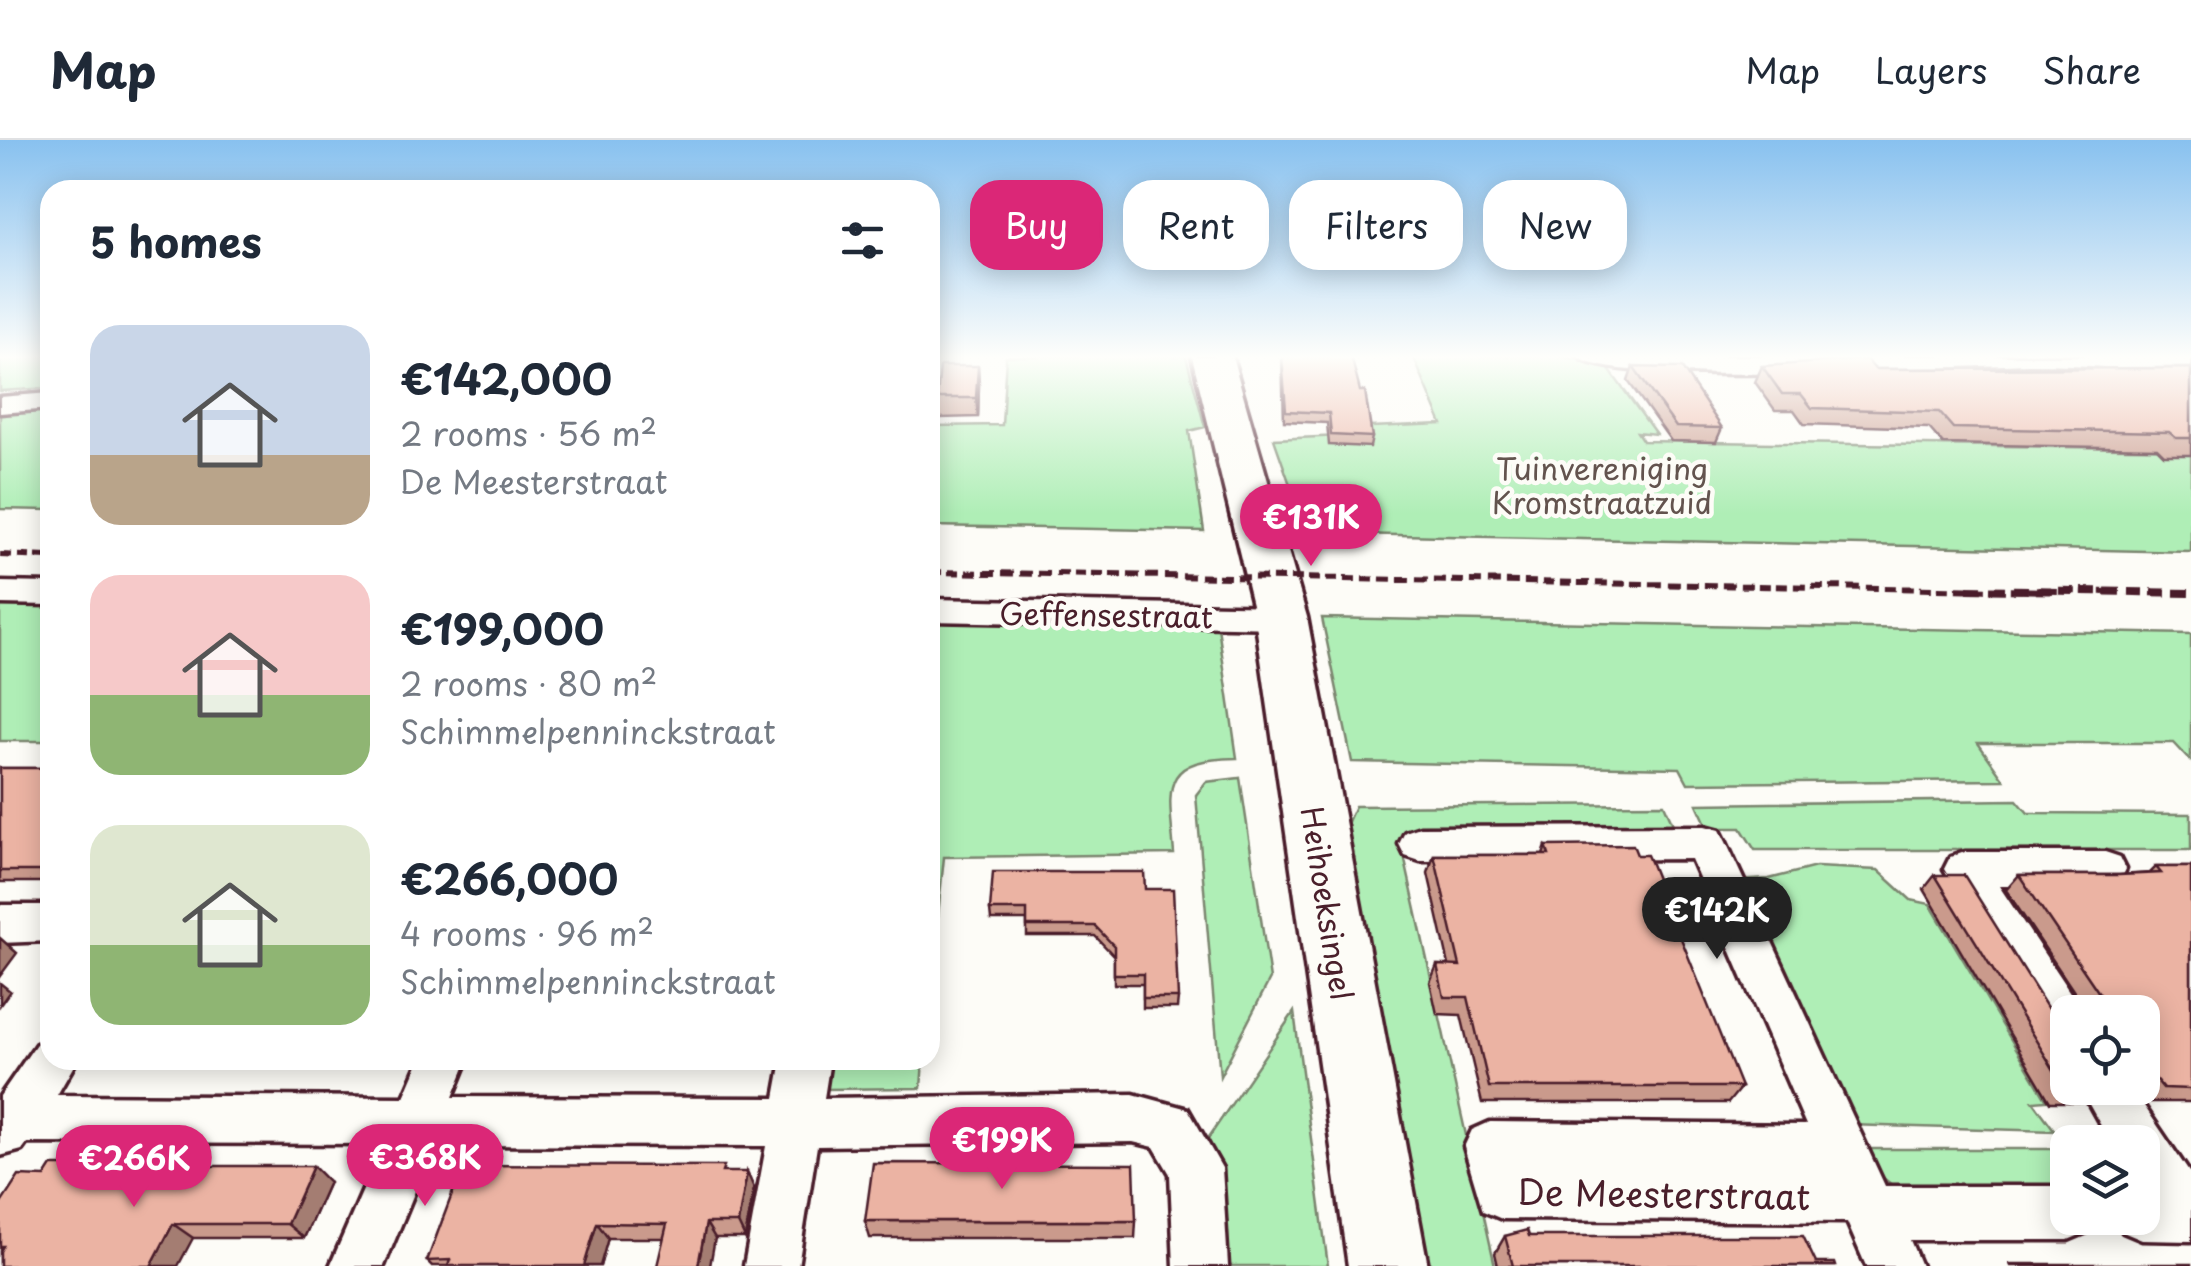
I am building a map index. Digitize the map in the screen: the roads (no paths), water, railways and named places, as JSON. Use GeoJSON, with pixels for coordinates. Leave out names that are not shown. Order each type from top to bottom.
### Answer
{"type":"FeatureCollection","features":[{"type":"Feature","properties":{"kind":"street","name":"Heihoeksingel"},"geometry":{"type":"LineString","coordinates":[[1226,409],[1282,617],[1388,1266]]}},
{"type":"Feature","properties":{"kind":"street"},"geometry":{"type":"LineString","coordinates":[[0,592],[40,594]]}},
{"type":"Feature","properties":{"kind":"street","name":"Geffensestraat"},"geometry":{"type":"LineString","coordinates":[[940,610],[1282,617]]}},
{"type":"Feature","properties":{"kind":"street","name":"De Meesterstraat"},"geometry":{"type":"LineString","coordinates":[[1420,844],[1704,842],[1894,1266]]}},
{"type":"Feature","properties":{"kind":"street"},"geometry":{"type":"LineString","coordinates":[[2050,1002],[1964,869],[2105,869]]}},
{"type":"Feature","properties":{"kind":"street"},"geometry":{"type":"LineString","coordinates":[[0,924],[40,924]]}},
{"type":"Feature","properties":{"kind":"street"},"geometry":{"type":"LineString","coordinates":[[7,1129],[46,1070]]}},
{"type":"Feature","properties":{"kind":"street"},"geometry":{"type":"LineString","coordinates":[[356,1266],[440,1070]]}},
{"type":"Feature","properties":{"kind":"street"},"geometry":{"type":"LineString","coordinates":[[771,1266],[804,1070]]}},
{"type":"Feature","properties":{"kind":"street"},"geometry":{"type":"LineString","coordinates":[[7,1129],[418,1120],[796,1122],[1133,1118],[1170,1126],[1196,1168],[1202,1266]]}},
{"type":"Feature","properties":{"kind":"street","name":"De Meesterstraat"},"geometry":{"type":"LineString","coordinates":[[1490,1148],[1859,1186],[1502,1193],[1490,1148]]}},
{"type":"Feature","properties":{"kind":"street"},"geometry":{"type":"LineString","coordinates":[[2160,1185],[2173,1213]]}},
{"type":"Feature","properties":{"kind":"street"},"geometry":{"type":"LineString","coordinates":[[1859,1186],[2050,1211]]}},
{"type":"Feature","properties":{"kind":"railway"},"geometry":{"type":"LineString","coordinates":[[0,555],[40,557]]}},
{"type":"Feature","properties":{"kind":"railway"},"geometry":{"type":"LineString","coordinates":[[940,572],[2117,592]]}},
{"type":"Feature","properties":{"kind":"railway"},"geometry":{"type":"LineString","coordinates":[[1967,589],[2191,593]]}},
{"type":"Feature","properties":{"kind":"park label","name":"Tuinvereniging Kromstraatzuid"},"geometry":{"type":"Point","coordinates":[1602,484]}}]}
